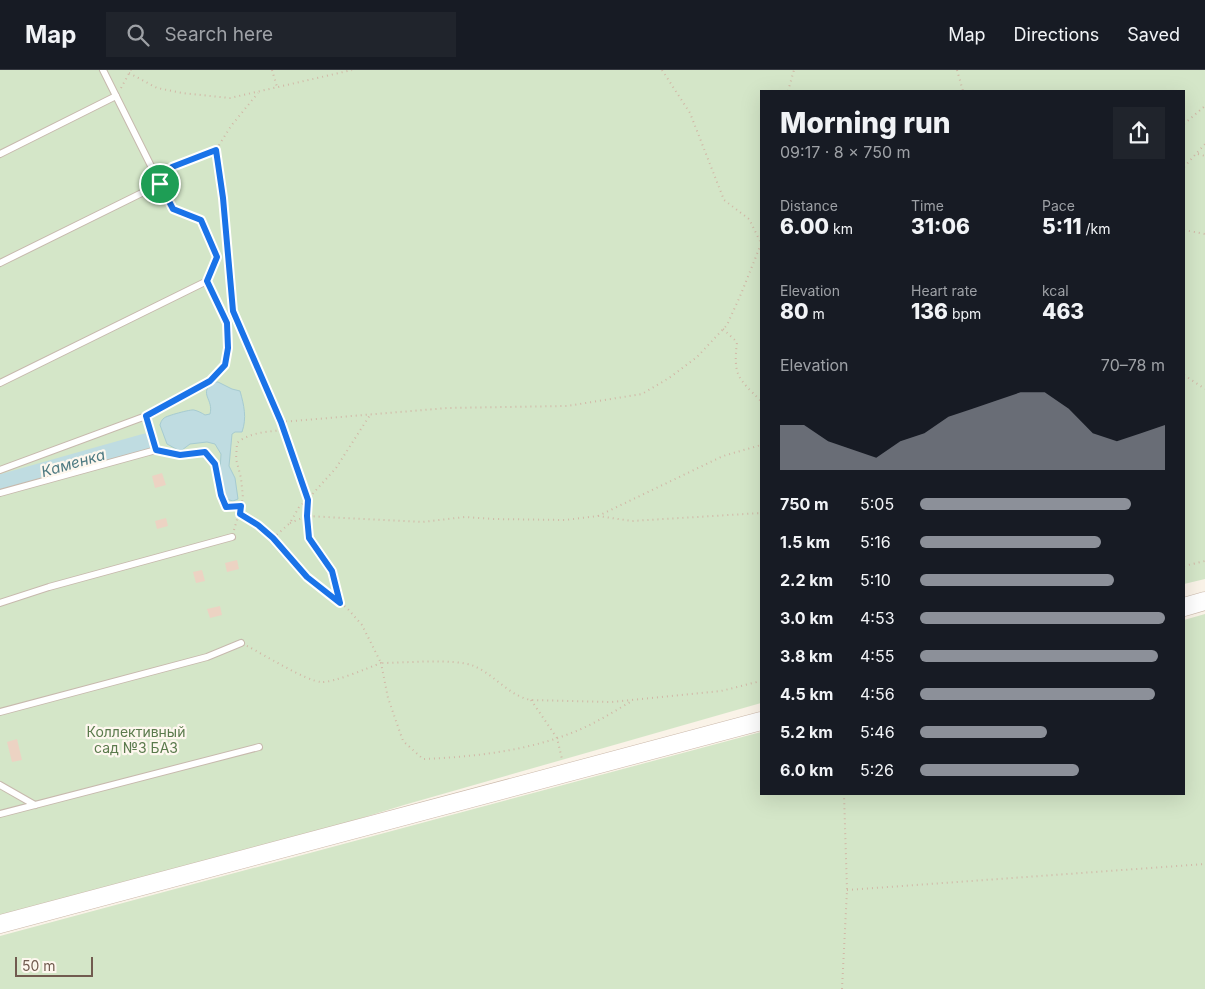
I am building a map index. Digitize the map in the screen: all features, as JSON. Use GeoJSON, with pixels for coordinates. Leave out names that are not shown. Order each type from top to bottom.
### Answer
{"type":"FeatureCollection","features":[{"type":"Feature","properties":{"kind":"main road"},"geometry":{"type":"LineString","coordinates":[[1185,607],[1205,601]]}},
{"type":"Feature","properties":{"kind":"main road"},"geometry":{"type":"LineString","coordinates":[[0,924],[760,721]]}},
{"type":"Feature","properties":{"kind":"lane"},"geometry":{"type":"LineString","coordinates":[[0,264],[160,184],[103,70]]}},
{"type":"Feature","properties":{"kind":"lane"},"geometry":{"type":"LineString","coordinates":[[0,154],[116,96]]}},
{"type":"Feature","properties":{"kind":"lane"},"geometry":{"type":"LineString","coordinates":[[0,383],[207,281],[227,323]]}},
{"type":"Feature","properties":{"kind":"lane"},"geometry":{"type":"LineString","coordinates":[[0,470],[146,416],[156,450],[0,493]]}},
{"type":"Feature","properties":{"kind":"lane"},"geometry":{"type":"LineString","coordinates":[[0,603],[49,587],[232,537]]}},
{"type":"Feature","properties":{"kind":"lane"},"geometry":{"type":"LineString","coordinates":[[0,712],[207,657],[241,643]]}},
{"type":"Feature","properties":{"kind":"lane"},"geometry":{"type":"LineString","coordinates":[[0,814],[260,747]]}},
{"type":"Feature","properties":{"kind":"lane"},"geometry":{"type":"LineString","coordinates":[[0,785],[34,805]]}},
{"type":"Feature","properties":{"kind":"path"},"geometry":{"type":"LineString","coordinates":[[116,96],[131,70]]}},
{"type":"Feature","properties":{"kind":"path"},"geometry":{"type":"LineString","coordinates":[[272,70],[277,88]]}},
{"type":"Feature","properties":{"kind":"path"},"geometry":{"type":"LineString","coordinates":[[129,73],[157,88],[182,93],[230,98],[352,70]]}},
{"type":"Feature","properties":{"kind":"path"},"geometry":{"type":"LineString","coordinates":[[662,70],[690,113],[724,200],[749,220],[760,242]]}},
{"type":"Feature","properties":{"kind":"path"},"geometry":{"type":"LineString","coordinates":[[788,90],[794,70]]}},
{"type":"Feature","properties":{"kind":"path"},"geometry":{"type":"LineString","coordinates":[[957,70],[963,90]]}},
{"type":"Feature","properties":{"kind":"path"},"geometry":{"type":"LineString","coordinates":[[207,281],[217,257],[201,220],[173,209],[160,184],[172,167],[216,150],[231,126],[258,93]]}},
{"type":"Feature","properties":{"kind":"path"},"geometry":{"type":"LineString","coordinates":[[1185,123],[1205,106]]}},
{"type":"Feature","properties":{"kind":"path"},"geometry":{"type":"LineString","coordinates":[[1185,166],[1205,144]]}},
{"type":"Feature","properties":{"kind":"path"},"geometry":{"type":"LineString","coordinates":[[216,150],[223,198],[233,311],[281,422],[308,500],[309,538],[332,571],[340,603]]}},
{"type":"Feature","properties":{"kind":"path"},"geometry":{"type":"LineString","coordinates":[[1196,154],[1205,156]]}},
{"type":"Feature","properties":{"kind":"path"},"geometry":{"type":"LineString","coordinates":[[1185,230],[1205,234]]}},
{"type":"Feature","properties":{"kind":"path"},"geometry":{"type":"LineString","coordinates":[[281,422],[447,408],[567,406],[642,394],[697,357],[727,325],[760,246]]}},
{"type":"Feature","properties":{"kind":"path"},"geometry":{"type":"LineString","coordinates":[[146,416],[210,381],[225,365],[228,348],[227,323]]}},
{"type":"Feature","properties":{"kind":"path"},"geometry":{"type":"LineString","coordinates":[[723,329],[737,342],[735,360],[738,375],[744,386],[760,400]]}},
{"type":"Feature","properties":{"kind":"path"},"geometry":{"type":"LineString","coordinates":[[1185,376],[1205,389]]}},
{"type":"Feature","properties":{"kind":"path"},"geometry":{"type":"LineString","coordinates":[[290,523],[299,507],[308,500],[336,468],[370,415]]}},
{"type":"Feature","properties":{"kind":"path"},"geometry":{"type":"LineString","coordinates":[[232,537],[243,498],[241,478],[236,459],[237,443],[244,438],[258,434],[283,430]]}},
{"type":"Feature","properties":{"kind":"path"},"geometry":{"type":"LineString","coordinates":[[598,516],[723,456],[760,445]]}},
{"type":"Feature","properties":{"kind":"path"},"geometry":{"type":"LineString","coordinates":[[156,450],[180,455],[205,452],[215,464],[221,495],[226,507],[241,506]]}},
{"type":"Feature","properties":{"kind":"path"},"geometry":{"type":"LineString","coordinates":[[273,538],[290,523],[307,516],[422,522],[465,517],[565,520],[598,516],[632,522],[760,513]]}},
{"type":"Feature","properties":{"kind":"path"},"geometry":{"type":"LineString","coordinates":[[240,514],[258,525],[273,538],[307,577],[340,603],[362,625],[381,663],[388,698],[403,741],[422,759],[460,758],[557,738],[576,731],[634,700]]}},
{"type":"Feature","properties":{"kind":"path"},"geometry":{"type":"LineString","coordinates":[[1185,566],[1205,561]]}},
{"type":"Feature","properties":{"kind":"path"},"geometry":{"type":"LineString","coordinates":[[241,643],[302,675],[321,682],[381,663],[456,662],[473,666],[493,676],[520,698],[531,700],[611,702],[721,691],[760,681]]}},
{"type":"Feature","properties":{"kind":"path"},"geometry":{"type":"LineString","coordinates":[[531,700],[557,738],[565,774]]}},
{"type":"Feature","properties":{"kind":"path"},"geometry":{"type":"LineString","coordinates":[[842,989],[847,890],[844,795]]}},
{"type":"Feature","properties":{"kind":"path"},"geometry":{"type":"LineString","coordinates":[[847,890],[1205,864]]}},
{"type":"Feature","properties":{"kind":"green space","name":"Коллективный сад №3 БАЗ"},"geometry":{"type":"Polygon","coordinates":[[[0,70],[1205,70],[1205,579],[1185,584],[1185,90],[760,90],[760,703],[404,805],[280,843],[0,917],[0,70]]]}},
{"type":"Feature","properties":{"kind":"green space"},"geometry":{"type":"Polygon","coordinates":[[[1205,614],[1205,989],[0,989],[0,936],[760,732],[760,795],[1185,795],[1185,620],[1205,614]]]}},
{"type":"Feature","properties":{"kind":"water"},"geometry":{"type":"Polygon","coordinates":[[[213,382],[218,382],[240,391],[244,406],[245,417],[242,432],[232,434],[229,466],[235,478],[238,499],[233,501],[226,499],[220,471],[221,454],[215,444],[207,442],[190,444],[182,450],[178,450],[167,444],[160,425],[166,417],[188,411],[194,410],[205,415],[210,414],[211,409],[207,390],[213,382]]]}},
{"type":"Feature","properties":{"kind":"building"},"geometry":{"type":"Polygon","coordinates":[[[162,473],[166,485],[155,488],[152,476],[162,473]]]}},
{"type":"Feature","properties":{"kind":"building"},"geometry":{"type":"Polygon","coordinates":[[[166,518],[168,526],[157,529],[155,521],[166,518]]]}},
{"type":"Feature","properties":{"kind":"building"},"geometry":{"type":"Polygon","coordinates":[[[237,560],[239,569],[227,572],[225,563],[237,560]]]}},
{"type":"Feature","properties":{"kind":"building"},"geometry":{"type":"Polygon","coordinates":[[[202,570],[205,581],[196,583],[193,572],[202,570]]]}},
{"type":"Feature","properties":{"kind":"building"},"geometry":{"type":"Polygon","coordinates":[[[220,606],[222,615],[210,618],[207,609],[220,606]]]}},
{"type":"Feature","properties":{"kind":"building"},"geometry":{"type":"Polygon","coordinates":[[[17,739],[22,760],[12,762],[7,742],[17,739]]]}},
{"type":"Feature","properties":{"kind":"waterway","name":"Каменка"},"geometry":{"type":"LineString","coordinates":[[0,484],[146,443]]}},
{"type":"Feature","properties":{"kind":"route"},"geometry":{"type":"LineString","coordinates":[[216,150],[223,198],[233,311],[281,422],[308,500],[309,538],[332,571],[340,603],[307,577],[273,538],[258,525],[240,514],[241,506],[226,507],[221,495],[215,464],[205,452],[180,455],[156,450],[146,416],[210,381],[225,365],[228,348],[227,323],[207,281],[217,257],[201,220],[173,209],[160,184],[172,167],[216,150]]}}]}
